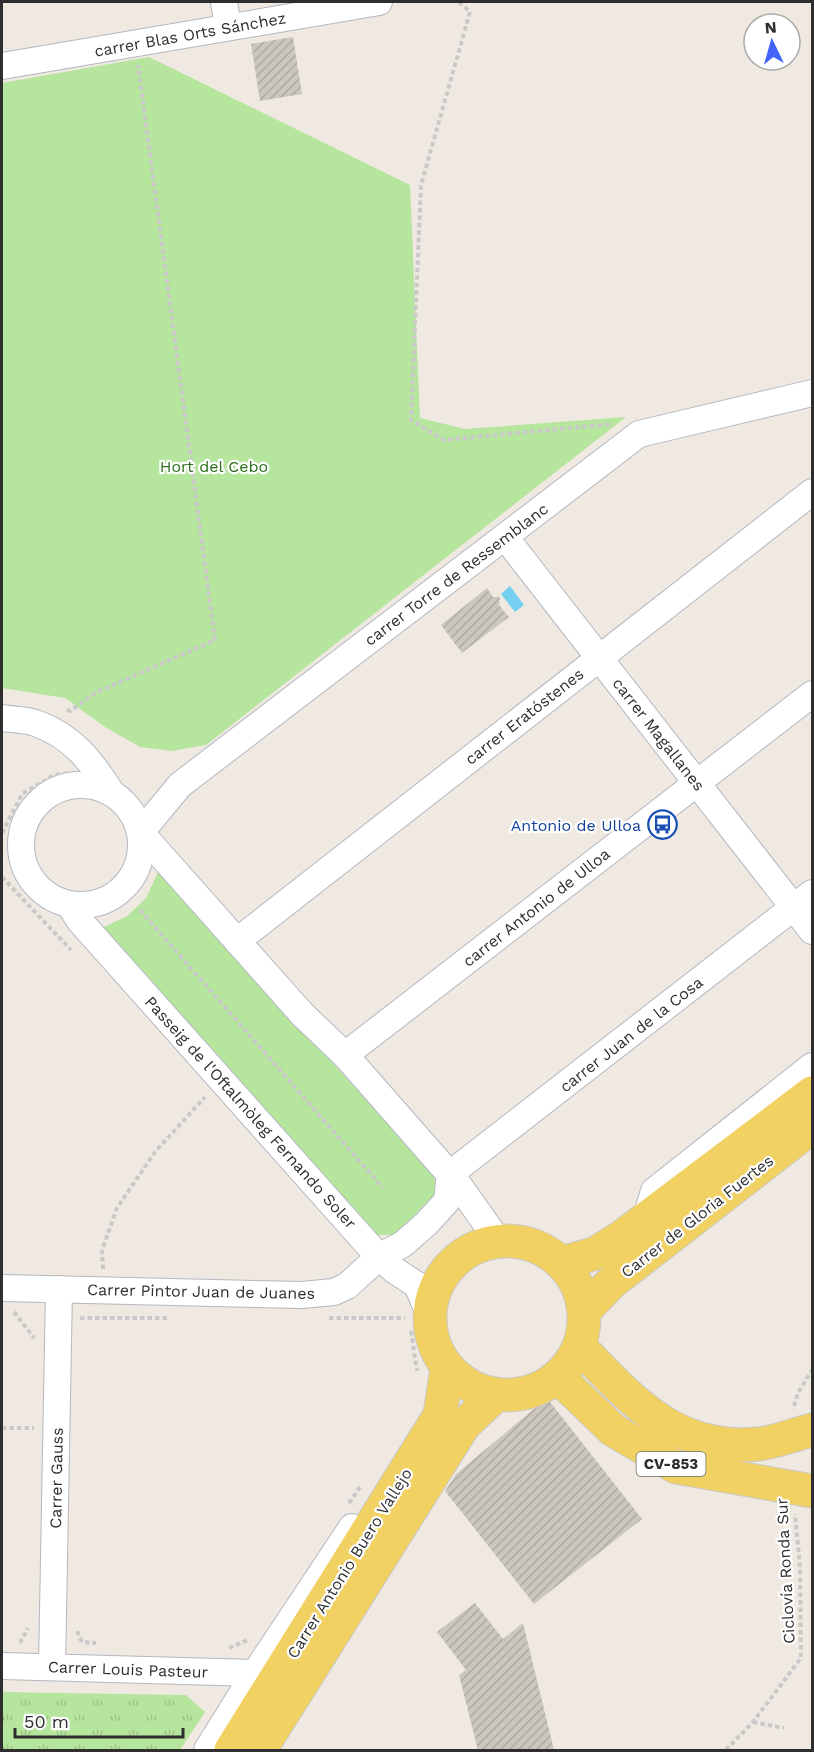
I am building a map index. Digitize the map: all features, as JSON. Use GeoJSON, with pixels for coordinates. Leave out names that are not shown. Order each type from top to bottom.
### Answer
{"type":"FeatureCollection","features":[{"type":"Feature","properties":{"kind":"main road","name":"Carrer de Gloria Fuertes"},"geometry":{"type":"LineString","coordinates":[[562,1263],[597,1253],[623,1236],[813,1093]]}},
{"type":"Feature","properties":{"kind":"main road","name":"Carrer de Gloria Fuertes"},"geometry":{"type":"LineString","coordinates":[[585,1310],[611,1283],[813,1127]]}},
{"type":"Feature","properties":{"kind":"main road"},"geometry":{"type":"LineString","coordinates":[[498,1242],[521,1242],[543,1249],[562,1263],[578,1284],[585,1310],[580,1347],[558,1377],[529,1393],[496,1395],[433,1374],[434,1344],[416,1319],[450,1266],[472,1250],[498,1242]]}},
{"type":"Feature","properties":{"kind":"main road"},"geometry":{"type":"LineString","coordinates":[[580,1347],[627,1396],[651,1416],[697,1439],[730,1444],[760,1444],[799,1433]]}},
{"type":"Feature","properties":{"kind":"main road","name":"Carrer Antonio Buero Vallejo"},"geometry":{"type":"LineString","coordinates":[[231,1750],[440,1415],[433,1374]]}},
{"type":"Feature","properties":{"kind":"main road","name":"CV-853"},"geometry":{"type":"LineString","coordinates":[[558,1377],[614,1430],[676,1467],[802,1489]]}},
{"type":"Feature","properties":{"kind":"main road","name":"Carrer Antonio Buero Vallejo"},"geometry":{"type":"LineString","coordinates":[[260,1750],[464,1425],[496,1395]]}},
{"type":"Feature","properties":{"kind":"street"},"geometry":{"type":"LineString","coordinates":[[224,2],[228,27]]}},
{"type":"Feature","properties":{"kind":"street","name":"carrer Blas Orts Sánchez"},"geometry":{"type":"LineString","coordinates":[[2,66],[379,2]]}},
{"type":"Feature","properties":{"kind":"street","name":"carrer Torre de Ressemblanc"},"geometry":{"type":"LineString","coordinates":[[141,833],[180,785],[639,434],[813,393]]}},
{"type":"Feature","properties":{"kind":"street","name":"carrer Eratóstenes"},"geometry":{"type":"LineString","coordinates":[[237,941],[813,492]]}},
{"type":"Feature","properties":{"kind":"street","name":"carrer Magallanes"},"geometry":{"type":"LineString","coordinates":[[505,537],[697,783],[803,901],[813,931]]}},
{"type":"Feature","properties":{"kind":"street","name":"carrer Antonio de Ulloa"},"geometry":{"type":"LineString","coordinates":[[345,1054],[813,694]]}},
{"type":"Feature","properties":{"kind":"street"},"geometry":{"type":"LineString","coordinates":[[2,718],[37,723],[71,741],[94,765],[111,792],[131,809],[141,833],[302,1014],[345,1054],[450,1174],[498,1242]]}},
{"type":"Feature","properties":{"kind":"street"},"geometry":{"type":"LineString","coordinates":[[111,792],[87,784],[62,787],[37,802],[25,819],[12,858],[36,887],[53,899],[80,906],[100,903],[125,888],[139,866],[141,833]]}},
{"type":"Feature","properties":{"kind":"street","name":"carrer Juan de la Cosa"},"geometry":{"type":"LineString","coordinates":[[450,1174],[803,901]]}},
{"type":"Feature","properties":{"kind":"street","name":"Passeig de l'Oftalmòleg Fernando Soler"},"geometry":{"type":"LineString","coordinates":[[70,905],[79,920],[379,1257],[417,1285],[416,1319]]}},
{"type":"Feature","properties":{"kind":"street","name":"Carrer de Gloria Fuertes"},"geometry":{"type":"LineString","coordinates":[[646,1218],[654,1191],[813,1066]]}},
{"type":"Feature","properties":{"kind":"street","name":"Carrer Pintor Juan de Juanes"},"geometry":{"type":"LineString","coordinates":[[2,1288],[302,1295],[334,1292],[348,1286],[379,1257],[403,1244],[426,1224],[447,1201],[450,1174]]}},
{"type":"Feature","properties":{"kind":"street","name":"Carrer Gauss"},"geometry":{"type":"LineString","coordinates":[[52,1667],[53,1620],[46,1339],[59,1289]]}},
{"type":"Feature","properties":{"kind":"street"},"geometry":{"type":"LineString","coordinates":[[207,1750],[390,1468],[419,1449]]}},
{"type":"Feature","properties":{"kind":"street","name":"Carrer Louis Pasteur"},"geometry":{"type":"LineString","coordinates":[[2,1666],[255,1673]]}},
{"type":"Feature","properties":{"kind":"path"},"geometry":{"type":"LineString","coordinates":[[459,2],[470,12],[421,185],[411,420],[444,440],[609,423],[639,434]]}},
{"type":"Feature","properties":{"kind":"path"},"geometry":{"type":"LineString","coordinates":[[37,723],[44,704],[70,711],[94,693],[214,640],[135,43]]}},
{"type":"Feature","properties":{"kind":"path"},"geometry":{"type":"LineString","coordinates":[[2,833],[22,794],[54,775],[75,772]]}},
{"type":"Feature","properties":{"kind":"path"},"geometry":{"type":"LineString","coordinates":[[2,877],[76,955]]}},
{"type":"Feature","properties":{"kind":"path"},"geometry":{"type":"LineString","coordinates":[[140,910],[383,1188]]}},
{"type":"Feature","properties":{"kind":"path"},"geometry":{"type":"LineString","coordinates":[[197,1089],[212,1106]]}},
{"type":"Feature","properties":{"kind":"path"},"geometry":{"type":"LineString","coordinates":[[104,1290],[102,1250],[117,1208],[155,1152],[205,1097]]}},
{"type":"Feature","properties":{"kind":"path"},"geometry":{"type":"LineString","coordinates":[[13,1311],[46,1339]]}},
{"type":"Feature","properties":{"kind":"path"},"geometry":{"type":"LineString","coordinates":[[34,1349],[46,1339],[77,1339],[82,1318],[176,1318]]}},
{"type":"Feature","properties":{"kind":"path"},"geometry":{"type":"LineString","coordinates":[[328,1318],[416,1319],[433,1374]]}},
{"type":"Feature","properties":{"kind":"path"},"geometry":{"type":"LineString","coordinates":[[799,1433],[798,1393],[813,1370]]}},
{"type":"Feature","properties":{"kind":"path"},"geometry":{"type":"LineString","coordinates":[[2,1428],[36,1428]]}},
{"type":"Feature","properties":{"kind":"path"},"geometry":{"type":"LineString","coordinates":[[347,1507],[360,1487]]}},
{"type":"Feature","properties":{"kind":"path","name":"Ciclovía Ronda Sur"},"geometry":{"type":"LineString","coordinates":[[726,1750],[753,1722],[801,1658],[802,1489]]}},
{"type":"Feature","properties":{"kind":"path"},"geometry":{"type":"LineString","coordinates":[[11,1643],[20,1643],[32,1620],[73,1620],[82,1642],[102,1643]]}},
{"type":"Feature","properties":{"kind":"path"},"geometry":{"type":"LineString","coordinates":[[229,1648],[259,1635]]}},
{"type":"Feature","properties":{"kind":"path"},"geometry":{"type":"LineString","coordinates":[[753,1722],[784,1728]]}},
{"type":"Feature","properties":{"kind":"green space","name":"Hort del Cebo"},"geometry":{"type":"Polygon","coordinates":[[[149,57],[410,185],[420,418],[465,429],[626,417],[206,745],[172,751],[140,747],[105,727],[65,698],[2,688],[2,83],[149,57]]]}},
{"type":"Feature","properties":{"kind":"green space"},"geometry":{"type":"Polygon","coordinates":[[[158,872],[434,1174],[436,1193],[395,1235],[371,1235],[102,928],[127,916],[146,898],[158,872]]]}},
{"type":"Feature","properties":{"kind":"green space"},"geometry":{"type":"Polygon","coordinates":[[[2,1692],[186,1695],[205,1712],[180,1750],[2,1750],[2,1692]]]}},
{"type":"Feature","properties":{"kind":"water"},"geometry":{"type":"Polygon","coordinates":[[[510,586],[524,605],[515,612],[501,594],[510,586]]]}},
{"type":"Feature","properties":{"kind":"building"},"geometry":{"type":"Polygon","coordinates":[[[293,37],[302,94],[260,101],[251,44],[293,37]]]}},
{"type":"Feature","properties":{"kind":"building"},"geometry":{"type":"Polygon","coordinates":[[[487,588],[493,597],[500,597],[499,605],[509,617],[462,653],[441,625],[487,588]]]}},
{"type":"Feature","properties":{"kind":"building"},"geometry":{"type":"Polygon","coordinates":[[[547,1398],[642,1519],[534,1604],[445,1491],[456,1474],[547,1398]]]}},
{"type":"Feature","properties":{"kind":"building"},"geometry":{"type":"Polygon","coordinates":[[[475,1603],[503,1639],[523,1623],[554,1750],[478,1750],[459,1675],[466,1670],[437,1632],[475,1603]]]}},
{"type":"Feature","properties":{"kind":"place","name":"Antonio de Ulloa"},"geometry":{"type":"Point","coordinates":[662,825]}}]}
